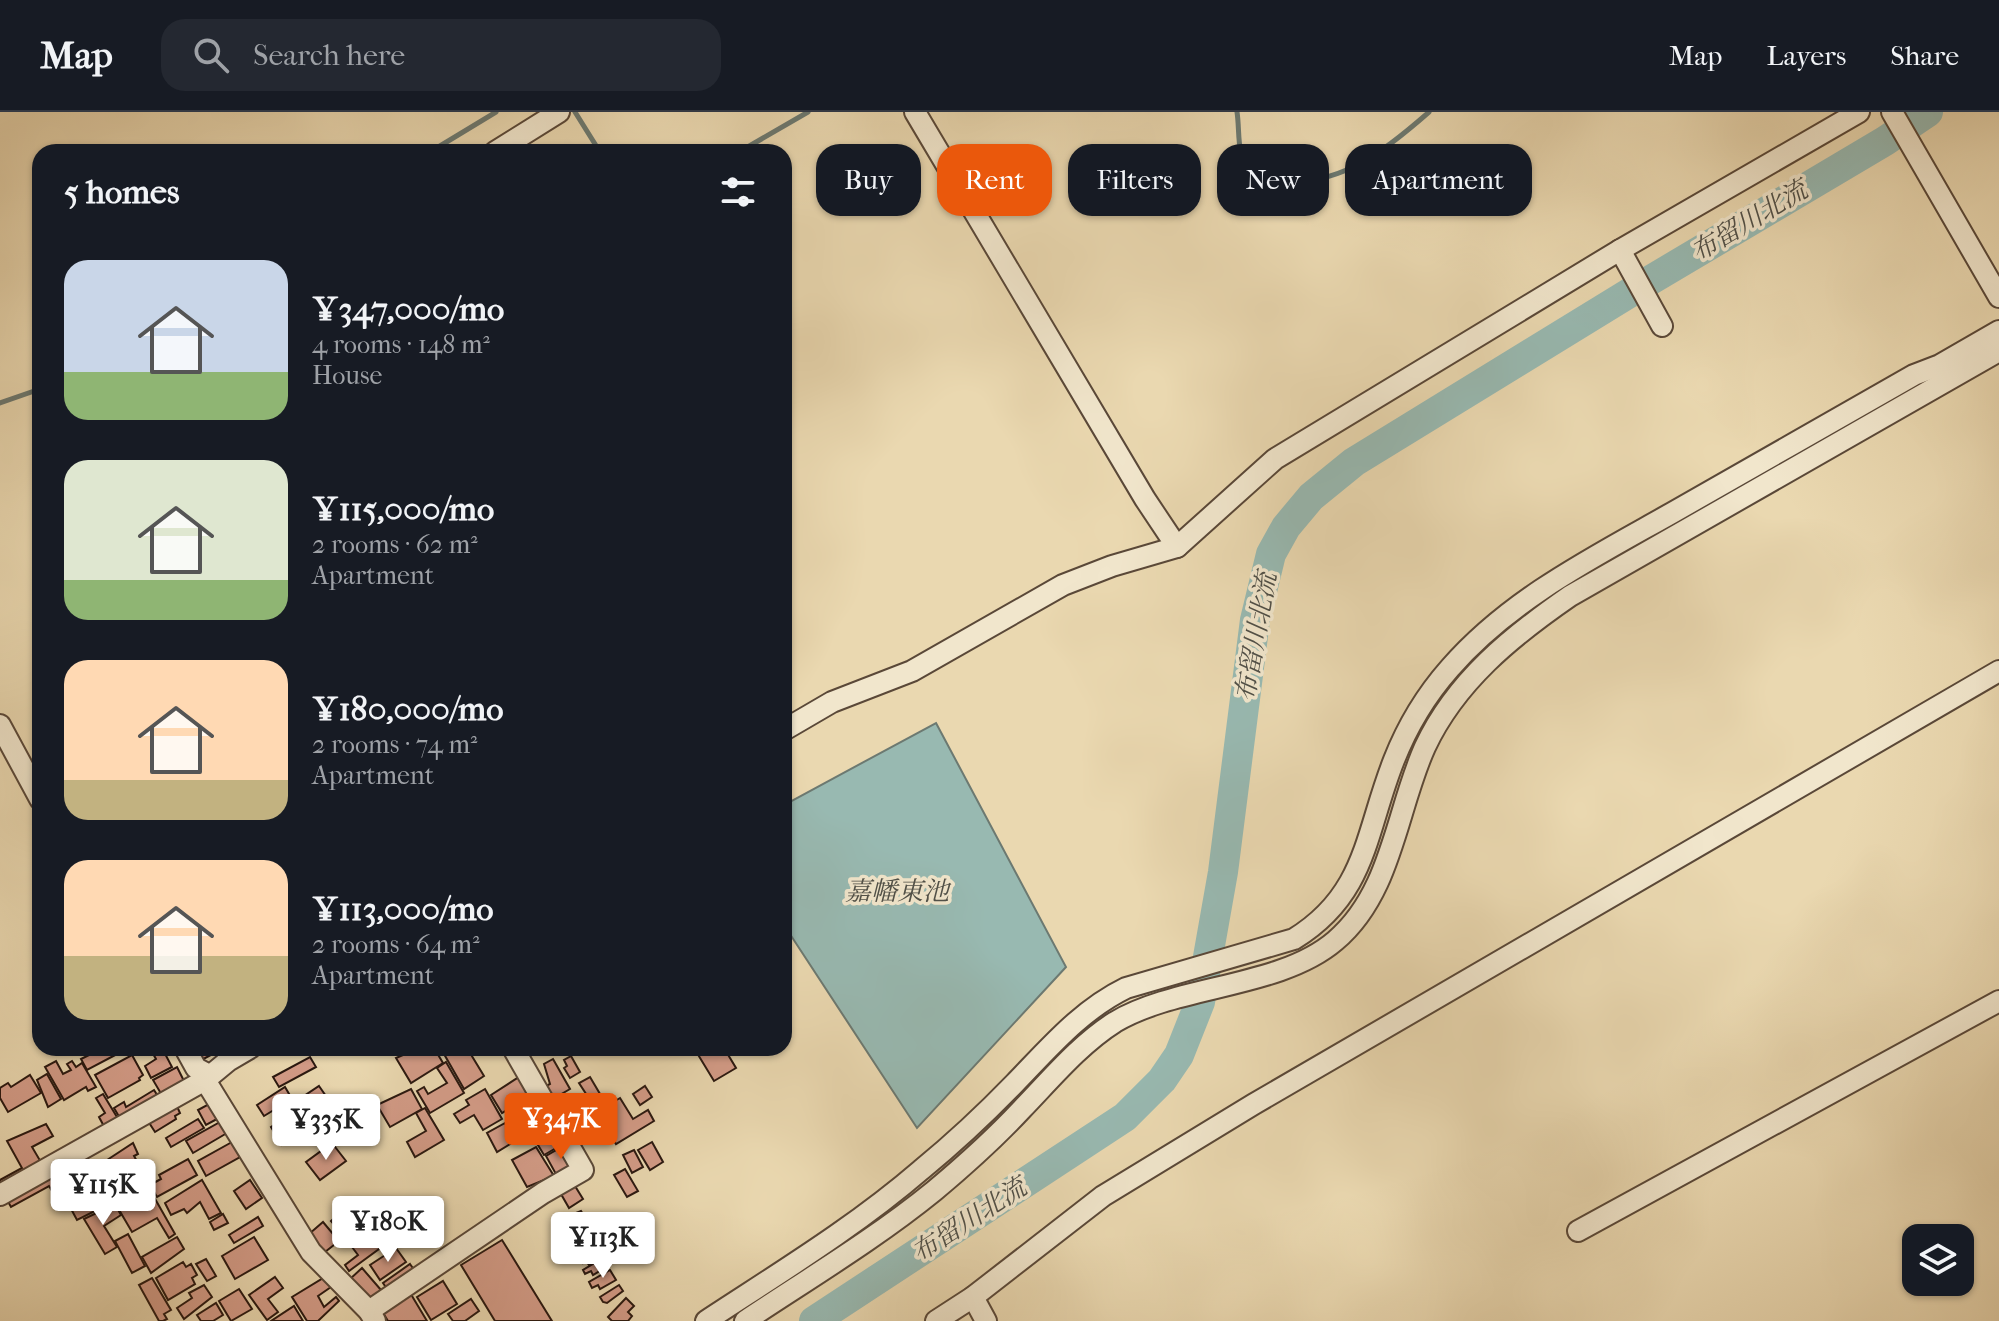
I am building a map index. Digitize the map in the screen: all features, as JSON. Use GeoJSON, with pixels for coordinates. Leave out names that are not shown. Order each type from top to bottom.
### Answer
{"type":"FeatureCollection","features":[{"type":"Feature","properties":{"kind":"street"},"geometry":{"type":"LineString","coordinates":[[508,144],[559,112]]}},
{"type":"Feature","properties":{"kind":"street"},"geometry":{"type":"LineString","coordinates":[[915,112],[1145,499],[1177,547]]}},
{"type":"Feature","properties":{"kind":"street"},"geometry":{"type":"LineString","coordinates":[[792,725],[832,702],[912,671],[1063,585],[1112,566],[1177,547],[1275,459],[1624,256],[1859,112]]}},
{"type":"Feature","properties":{"kind":"street"},"geometry":{"type":"LineString","coordinates":[[1892,112],[1999,297]]}},
{"type":"Feature","properties":{"kind":"street"},"geometry":{"type":"LineString","coordinates":[[1624,256],[1662,326]]}},
{"type":"Feature","properties":{"kind":"street"},"geometry":{"type":"LineString","coordinates":[[706,1321],[865,1215],[921,1171],[991,1108],[1064,1033],[1104,999],[1126,988],[1294,939],[1314,927],[1334,908],[1355,879],[1394,760],[1411,724],[1448,669],[1473,642],[1505,615],[1548,585],[1624,540],[1914,375],[1940,365],[1999,331]]}},
{"type":"Feature","properties":{"kind":"street"},"geometry":{"type":"LineString","coordinates":[[745,1321],[933,1192],[1106,1029],[1143,1009],[1305,960],[1335,941],[1367,904],[1382,872],[1426,744],[1462,690],[1517,633],[1570,596],[1999,351]]}},
{"type":"Feature","properties":{"kind":"street"},"geometry":{"type":"LineString","coordinates":[[936,1321],[973,1297],[1103,1196],[1242,1111],[1999,671]]}},
{"type":"Feature","properties":{"kind":"street"},"geometry":{"type":"LineString","coordinates":[[0,725],[32,784]]}},
{"type":"Feature","properties":{"kind":"street"},"geometry":{"type":"LineString","coordinates":[[1578,1231],[1999,1001]]}},
{"type":"Feature","properties":{"kind":"street"},"geometry":{"type":"LineString","coordinates":[[189,1056],[207,1078],[311,1252],[372,1316],[543,1193],[583,1170],[518,1056]]}},
{"type":"Feature","properties":{"kind":"street"},"geometry":{"type":"LineString","coordinates":[[0,1195],[207,1078],[239,1056]]}},
{"type":"Feature","properties":{"kind":"street"},"geometry":{"type":"LineString","coordinates":[[973,1297],[986,1321]]}},
{"type":"Feature","properties":{"kind":"water","name":"嘉幡東池"},"geometry":{"type":"Polygon","coordinates":[[[936,723],[1066,967],[917,1128],[792,937],[792,801],[936,723]]]}},
{"type":"Feature","properties":{"kind":"building"},"geometry":{"type":"Polygon","coordinates":[[[87,1056],[113,1056],[87,1070],[81,1059],[87,1056]]]}},
{"type":"Feature","properties":{"kind":"building"},"geometry":{"type":"Polygon","coordinates":[[[133,1056],[143,1075],[140,1080],[108,1098],[95,1075],[133,1056]]]}},
{"type":"Feature","properties":{"kind":"building"},"geometry":{"type":"Polygon","coordinates":[[[154,1056],[166,1056],[172,1067],[151,1078],[145,1066],[156,1059],[154,1056]]]}},
{"type":"Feature","properties":{"kind":"building"},"geometry":{"type":"Polygon","coordinates":[[[192,1056],[209,1056],[196,1063],[192,1056]]]}},
{"type":"Feature","properties":{"kind":"building"},"geometry":{"type":"Polygon","coordinates":[[[439,1056],[443,1063],[411,1083],[396,1058],[439,1056]]]}},
{"type":"Feature","properties":{"kind":"building"},"geometry":{"type":"Polygon","coordinates":[[[445,1056],[472,1056],[484,1076],[464,1089],[445,1056]]]}},
{"type":"Feature","properties":{"kind":"building"},"geometry":{"type":"Polygon","coordinates":[[[571,1056],[580,1072],[570,1078],[564,1068],[567,1066],[564,1060],[571,1056]]]}},
{"type":"Feature","properties":{"kind":"building"},"geometry":{"type":"Polygon","coordinates":[[[699,1056],[729,1056],[736,1068],[714,1081],[699,1056]]]}},
{"type":"Feature","properties":{"kind":"building"},"geometry":{"type":"Polygon","coordinates":[[[310,1057],[316,1067],[279,1087],[273,1077],[310,1057]]]}},
{"type":"Feature","properties":{"kind":"building"},"geometry":{"type":"Polygon","coordinates":[[[553,1059],[570,1089],[551,1100],[544,1087],[550,1084],[544,1064],[553,1059]]]}},
{"type":"Feature","properties":{"kind":"building"},"geometry":{"type":"Polygon","coordinates":[[[56,1061],[63,1074],[71,1070],[67,1064],[72,1061],[76,1067],[82,1063],[96,1087],[88,1091],[86,1087],[64,1100],[45,1067],[56,1061]]]}},
{"type":"Feature","properties":{"kind":"building"},"geometry":{"type":"Polygon","coordinates":[[[446,1062],[464,1093],[430,1113],[417,1091],[424,1087],[428,1094],[447,1083],[437,1068],[446,1062]]]}},
{"type":"Feature","properties":{"kind":"building"},"geometry":{"type":"Polygon","coordinates":[[[177,1067],[186,1085],[163,1097],[153,1080],[177,1067]]]}},
{"type":"Feature","properties":{"kind":"building"},"geometry":{"type":"Polygon","coordinates":[[[47,1074],[61,1099],[48,1107],[37,1080],[47,1074]]]}},
{"type":"Feature","properties":{"kind":"building"},"geometry":{"type":"Polygon","coordinates":[[[30,1075],[41,1093],[8,1112],[0,1098],[0,1088],[8,1083],[11,1087],[30,1075]]]}},
{"type":"Feature","properties":{"kind":"building"},"geometry":{"type":"Polygon","coordinates":[[[522,1075],[533,1094],[502,1113],[491,1095],[522,1075]]]}},
{"type":"Feature","properties":{"kind":"building"},"geometry":{"type":"Polygon","coordinates":[[[590,1077],[600,1094],[590,1100],[579,1083],[590,1077]]]}},
{"type":"Feature","properties":{"kind":"building"},"geometry":{"type":"Polygon","coordinates":[[[319,1086],[337,1112],[282,1145],[271,1127],[277,1123],[280,1128],[287,1123],[280,1112],[319,1086]]]}},
{"type":"Feature","properties":{"kind":"building"},"geometry":{"type":"Polygon","coordinates":[[[645,1086],[652,1097],[640,1105],[633,1094],[645,1086]]]}},
{"type":"Feature","properties":{"kind":"building"},"geometry":{"type":"Polygon","coordinates":[[[285,1087],[292,1099],[264,1116],[257,1105],[285,1087]]]}},
{"type":"Feature","properties":{"kind":"building"},"geometry":{"type":"Polygon","coordinates":[[[411,1089],[422,1109],[390,1127],[377,1105],[411,1089]]]}},
{"type":"Feature","properties":{"kind":"building"},"geometry":{"type":"Polygon","coordinates":[[[485,1089],[502,1119],[483,1130],[474,1115],[460,1123],[454,1114],[469,1105],[466,1100],[485,1089]]]}},
{"type":"Feature","properties":{"kind":"building"},"geometry":{"type":"Polygon","coordinates":[[[154,1090],[159,1098],[121,1120],[114,1108],[124,1102],[126,1107],[154,1090]]]}},
{"type":"Feature","properties":{"kind":"building"},"geometry":{"type":"Polygon","coordinates":[[[103,1094],[120,1122],[106,1130],[99,1117],[105,1113],[96,1098],[103,1094]]]}},
{"type":"Feature","properties":{"kind":"building"},"geometry":{"type":"Polygon","coordinates":[[[342,1097],[351,1110],[343,1116],[334,1102],[342,1097]]]}},
{"type":"Feature","properties":{"kind":"building"},"geometry":{"type":"Polygon","coordinates":[[[620,1098],[633,1119],[648,1110],[654,1121],[616,1144],[597,1112],[620,1098]]]}},
{"type":"Feature","properties":{"kind":"building"},"geometry":{"type":"Polygon","coordinates":[[[176,1104],[180,1113],[175,1116],[176,1119],[155,1132],[148,1121],[176,1104]]]}},
{"type":"Feature","properties":{"kind":"building"},"geometry":{"type":"Polygon","coordinates":[[[209,1104],[217,1119],[206,1125],[198,1110],[209,1104]]]}},
{"type":"Feature","properties":{"kind":"building"},"geometry":{"type":"Polygon","coordinates":[[[425,1108],[444,1140],[415,1157],[407,1142],[426,1131],[416,1113],[425,1108]]]}},
{"type":"Feature","properties":{"kind":"building"},"geometry":{"type":"Polygon","coordinates":[[[198,1119],[204,1128],[171,1147],[166,1138],[198,1119]]]}},
{"type":"Feature","properties":{"kind":"building"},"geometry":{"type":"Polygon","coordinates":[[[220,1122],[227,1133],[193,1153],[186,1141],[220,1122]]]}},
{"type":"Feature","properties":{"kind":"building"},"geometry":{"type":"Polygon","coordinates":[[[505,1123],[515,1141],[497,1152],[487,1133],[505,1123]]]}},
{"type":"Feature","properties":{"kind":"building"},"geometry":{"type":"Polygon","coordinates":[[[46,1124],[53,1136],[32,1147],[45,1169],[0,1194],[0,1180],[22,1168],[7,1141],[46,1124]]]}},
{"type":"Feature","properties":{"kind":"building"},"geometry":{"type":"Polygon","coordinates":[[[557,1134],[563,1144],[544,1155],[538,1145],[557,1134]]]}},
{"type":"Feature","properties":{"kind":"building"},"geometry":{"type":"Polygon","coordinates":[[[232,1142],[240,1157],[206,1176],[198,1161],[232,1142]]]}},
{"type":"Feature","properties":{"kind":"building"},"geometry":{"type":"Polygon","coordinates":[[[652,1142],[663,1162],[650,1170],[638,1150],[652,1142]]]}},
{"type":"Feature","properties":{"kind":"building"},"geometry":{"type":"Polygon","coordinates":[[[133,1143],[138,1154],[134,1156],[142,1170],[113,1186],[101,1164],[133,1143]]]}},
{"type":"Feature","properties":{"kind":"building"},"geometry":{"type":"Polygon","coordinates":[[[332,1143],[346,1161],[320,1180],[306,1162],[332,1143]]]}},
{"type":"Feature","properties":{"kind":"building"},"geometry":{"type":"Polygon","coordinates":[[[565,1145],[577,1165],[557,1176],[546,1156],[565,1145]]]}},
{"type":"Feature","properties":{"kind":"building"},"geometry":{"type":"Polygon","coordinates":[[[536,1147],[554,1176],[527,1187],[512,1160],[536,1147]]]}},
{"type":"Feature","properties":{"kind":"building"},"geometry":{"type":"Polygon","coordinates":[[[634,1150],[643,1167],[632,1173],[623,1155],[634,1150]]]}},
{"type":"Feature","properties":{"kind":"building"},"geometry":{"type":"Polygon","coordinates":[[[188,1159],[197,1175],[157,1197],[150,1185],[161,1179],[159,1175],[188,1159]]]}},
{"type":"Feature","properties":{"kind":"building"},"geometry":{"type":"Polygon","coordinates":[[[83,1165],[92,1183],[68,1195],[59,1178],[83,1165]]]}},
{"type":"Feature","properties":{"kind":"building"},"geometry":{"type":"Polygon","coordinates":[[[625,1169],[638,1191],[627,1197],[614,1175],[625,1169]]]}},
{"type":"Feature","properties":{"kind":"building"},"geometry":{"type":"Polygon","coordinates":[[[51,1174],[58,1188],[52,1191],[49,1186],[11,1207],[6,1198],[51,1174]]]}},
{"type":"Feature","properties":{"kind":"building"},"geometry":{"type":"Polygon","coordinates":[[[202,1180],[221,1213],[209,1219],[200,1202],[187,1213],[184,1209],[171,1215],[165,1203],[202,1180]]]}},
{"type":"Feature","properties":{"kind":"building"},"geometry":{"type":"Polygon","coordinates":[[[250,1180],[262,1198],[246,1209],[234,1191],[250,1180]]]}},
{"type":"Feature","properties":{"kind":"building"},"geometry":{"type":"Polygon","coordinates":[[[575,1186],[583,1199],[569,1208],[561,1194],[575,1186]]]}},
{"type":"Feature","properties":{"kind":"building"},"geometry":{"type":"Polygon","coordinates":[[[111,1187],[119,1199],[77,1220],[69,1205],[96,1189],[99,1194],[111,1187]]]}},
{"type":"Feature","properties":{"kind":"building"},"geometry":{"type":"Polygon","coordinates":[[[150,1190],[175,1234],[169,1238],[157,1218],[132,1232],[118,1208],[150,1190]]]}},
{"type":"Feature","properties":{"kind":"building"},"geometry":{"type":"Polygon","coordinates":[[[354,1200],[360,1206],[367,1200],[377,1210],[346,1238],[331,1221],[354,1200]]]}},
{"type":"Feature","properties":{"kind":"building"},"geometry":{"type":"Polygon","coordinates":[[[115,1204],[121,1215],[104,1226],[117,1247],[105,1254],[84,1219],[115,1204]]]}},
{"type":"Feature","properties":{"kind":"building"},"geometry":{"type":"Polygon","coordinates":[[[581,1211],[586,1219],[579,1223],[581,1226],[571,1232],[569,1228],[564,1230],[558,1220],[581,1211]]]}},
{"type":"Feature","properties":{"kind":"building"},"geometry":{"type":"Polygon","coordinates":[[[223,1214],[228,1223],[214,1230],[210,1222],[223,1214]]]}},
{"type":"Feature","properties":{"kind":"building"},"geometry":{"type":"Polygon","coordinates":[[[258,1217],[263,1226],[234,1243],[229,1235],[258,1217]]]}},
{"type":"Feature","properties":{"kind":"building"},"geometry":{"type":"Polygon","coordinates":[[[381,1220],[394,1238],[349,1271],[345,1265],[358,1255],[352,1247],[372,1232],[369,1228],[381,1220]]]}},
{"type":"Feature","properties":{"kind":"building"},"geometry":{"type":"Polygon","coordinates":[[[323,1222],[339,1241],[325,1252],[309,1234],[323,1222]]]}},
{"type":"Feature","properties":{"kind":"building"},"geometry":{"type":"Polygon","coordinates":[[[583,1227],[590,1239],[576,1247],[569,1235],[583,1227]]]}},
{"type":"Feature","properties":{"kind":"building"},"geometry":{"type":"Polygon","coordinates":[[[128,1234],[145,1266],[132,1273],[115,1241],[128,1234]]]}},
{"type":"Feature","properties":{"kind":"building"},"geometry":{"type":"Polygon","coordinates":[[[177,1237],[184,1249],[151,1273],[142,1257],[177,1237]]]}},
{"type":"Feature","properties":{"kind":"building"},"geometry":{"type":"Polygon","coordinates":[[[254,1237],[268,1260],[235,1279],[222,1256],[254,1237]]]}},
{"type":"Feature","properties":{"kind":"building"},"geometry":{"type":"Polygon","coordinates":[[[502,1240],[552,1321],[495,1321],[461,1265],[502,1240]]]}},
{"type":"Feature","properties":{"kind":"building"},"geometry":{"type":"Polygon","coordinates":[[[597,1241],[602,1251],[597,1255],[599,1259],[589,1265],[586,1261],[583,1263],[577,1253],[597,1241]]]}},
{"type":"Feature","properties":{"kind":"building"},"geometry":{"type":"Polygon","coordinates":[[[396,1248],[406,1262],[380,1280],[370,1265],[396,1248]]]}},
{"type":"Feature","properties":{"kind":"building"},"geometry":{"type":"Polygon","coordinates":[[[603,1258],[608,1266],[593,1275],[591,1271],[585,1274],[583,1270],[603,1258]]]}},
{"type":"Feature","properties":{"kind":"building"},"geometry":{"type":"Polygon","coordinates":[[[206,1259],[216,1276],[207,1281],[196,1264],[206,1259]]]}},
{"type":"Feature","properties":{"kind":"building"},"geometry":{"type":"Polygon","coordinates":[[[183,1262],[186,1267],[191,1264],[197,1275],[192,1278],[195,1284],[168,1300],[156,1278],[183,1262]]]}},
{"type":"Feature","properties":{"kind":"building"},"geometry":{"type":"Polygon","coordinates":[[[410,1264],[417,1274],[390,1293],[383,1283],[410,1264]]]}},
{"type":"Feature","properties":{"kind":"building"},"geometry":{"type":"Polygon","coordinates":[[[362,1268],[381,1290],[369,1301],[350,1279],[362,1268]]]}},
{"type":"Feature","properties":{"kind":"building"},"geometry":{"type":"Polygon","coordinates":[[[610,1270],[616,1280],[600,1289],[598,1285],[592,1288],[589,1282],[610,1270]]]}},
{"type":"Feature","properties":{"kind":"building"},"geometry":{"type":"Polygon","coordinates":[[[275,1277],[283,1288],[268,1299],[278,1312],[267,1320],[249,1295],[275,1277]]]}},
{"type":"Feature","properties":{"kind":"building"},"geometry":{"type":"Polygon","coordinates":[[[325,1277],[331,1287],[318,1296],[324,1307],[336,1297],[339,1301],[318,1321],[307,1321],[292,1297],[325,1277]]]}},
{"type":"Feature","properties":{"kind":"building"},"geometry":{"type":"Polygon","coordinates":[[[152,1278],[171,1310],[164,1314],[167,1319],[163,1321],[159,1321],[139,1285],[152,1278]]]}},
{"type":"Feature","properties":{"kind":"building"},"geometry":{"type":"Polygon","coordinates":[[[443,1281],[457,1304],[431,1320],[417,1297],[443,1281]]]}},
{"type":"Feature","properties":{"kind":"building"},"geometry":{"type":"Polygon","coordinates":[[[204,1285],[212,1297],[184,1319],[177,1308],[192,1298],[189,1293],[204,1285]]]}},
{"type":"Feature","properties":{"kind":"building"},"geometry":{"type":"Polygon","coordinates":[[[619,1285],[623,1291],[607,1303],[603,1302],[600,1297],[619,1285]]]}},
{"type":"Feature","properties":{"kind":"building"},"geometry":{"type":"Polygon","coordinates":[[[239,1289],[252,1309],[231,1321],[219,1301],[239,1289]]]}},
{"type":"Feature","properties":{"kind":"building"},"geometry":{"type":"Polygon","coordinates":[[[409,1291],[427,1321],[388,1321],[380,1308],[409,1291]]]}},
{"type":"Feature","properties":{"kind":"building"},"geometry":{"type":"Polygon","coordinates":[[[626,1298],[634,1306],[628,1312],[632,1316],[628,1321],[612,1321],[608,1317],[626,1298]]]}},
{"type":"Feature","properties":{"kind":"building"},"geometry":{"type":"Polygon","coordinates":[[[471,1299],[479,1311],[465,1321],[453,1321],[448,1314],[471,1299]]]}},
{"type":"Feature","properties":{"kind":"building"},"geometry":{"type":"Polygon","coordinates":[[[216,1303],[223,1315],[213,1321],[201,1321],[197,1315],[216,1303]]]}},
{"type":"Feature","properties":{"kind":"building"},"geometry":{"type":"Polygon","coordinates":[[[294,1306],[303,1321],[271,1321],[294,1306]]]}},
{"type":"Feature","properties":{"kind":"waterway"},"geometry":{"type":"LineString","coordinates":[[443,144],[496,112]]}},
{"type":"Feature","properties":{"kind":"waterway"},"geometry":{"type":"LineString","coordinates":[[575,112],[595,144]]}},
{"type":"Feature","properties":{"kind":"waterway"},"geometry":{"type":"LineString","coordinates":[[753,144],[808,112]]}},
{"type":"Feature","properties":{"kind":"waterway"},"geometry":{"type":"LineString","coordinates":[[1237,112],[1242,159],[1250,171],[1266,179],[1284,181],[1305,181],[1345,171],[1380,151],[1429,112]]}},
{"type":"Feature","properties":{"kind":"waterway","name":"布留川北流"},"geometry":{"type":"LineString","coordinates":[[814,1321],[1125,1117],[1162,1080],[1179,1055],[1200,1002],[1223,872],[1255,620],[1271,554],[1286,527],[1311,497],[1354,462],[1928,112]]}},
{"type":"Feature","properties":{"kind":"waterway"},"geometry":{"type":"LineString","coordinates":[[0,403],[32,392]]}}]}
